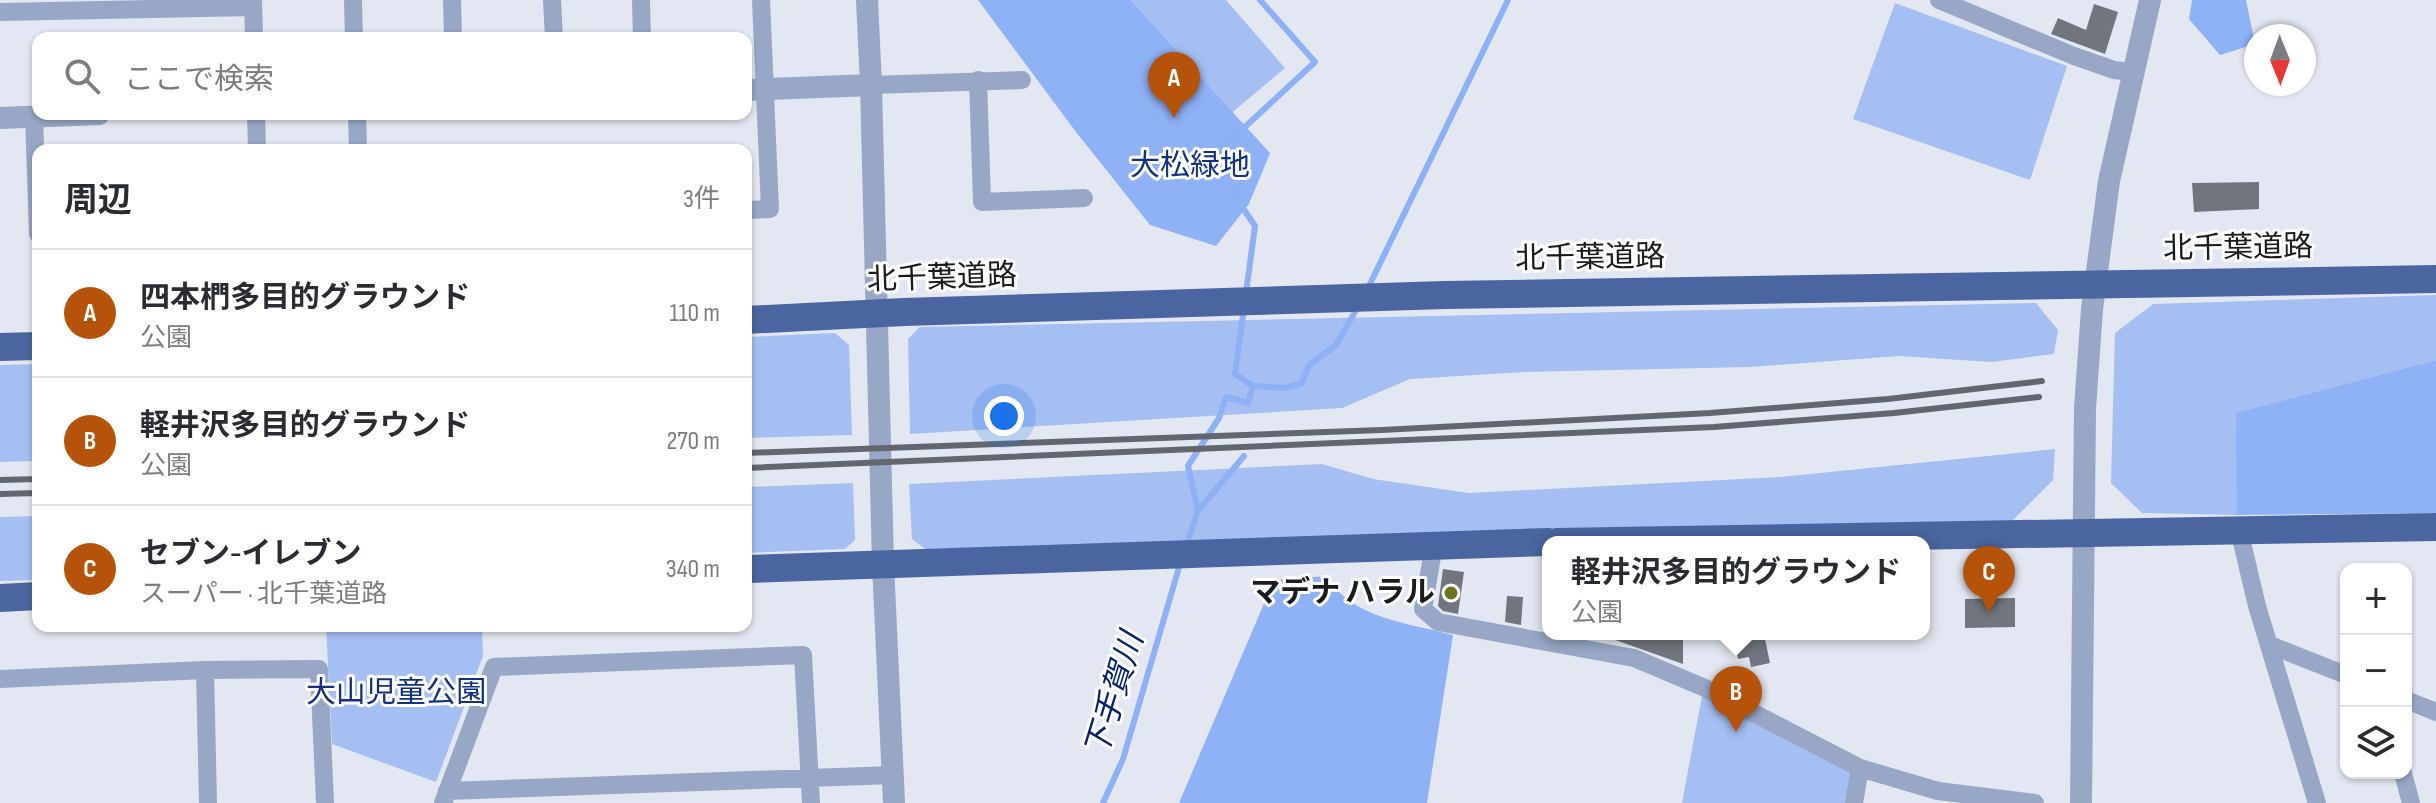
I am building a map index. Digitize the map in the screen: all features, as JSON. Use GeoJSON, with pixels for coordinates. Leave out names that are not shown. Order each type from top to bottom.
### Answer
{"type":"FeatureCollection","features":[{"type":"Feature","properties":{"kind":"highway","name":"北千葉道路"},"geometry":{"type":"LineString","coordinates":[[752,320],[1445,295],[2436,279]]}},
{"type":"Feature","properties":{"kind":"highway"},"geometry":{"type":"LineString","coordinates":[[0,347],[32,346]]}},
{"type":"Feature","properties":{"kind":"highway"},"geometry":{"type":"LineString","coordinates":[[1908,536],[2436,527]]}},
{"type":"Feature","properties":{"kind":"highway"},"geometry":{"type":"LineString","coordinates":[[752,569],[1542,542]]}},
{"type":"Feature","properties":{"kind":"highway"},"geometry":{"type":"LineString","coordinates":[[0,598],[32,596]]}},
{"type":"Feature","properties":{"kind":"street"},"geometry":{"type":"LineString","coordinates":[[353,0],[354,32]]}},
{"type":"Feature","properties":{"kind":"street"},"geometry":{"type":"LineString","coordinates":[[452,0],[453,32]]}},
{"type":"Feature","properties":{"kind":"street"},"geometry":{"type":"LineString","coordinates":[[552,0],[554,32]]}},
{"type":"Feature","properties":{"kind":"street"},"geometry":{"type":"LineString","coordinates":[[641,0],[642,32]]}},
{"type":"Feature","properties":{"kind":"street"},"geometry":{"type":"LineString","coordinates":[[752,210],[770,209],[756,90],[761,0]]}},
{"type":"Feature","properties":{"kind":"street"},"geometry":{"type":"LineString","coordinates":[[867,0],[883,564],[894,803]]}},
{"type":"Feature","properties":{"kind":"street"},"geometry":{"type":"LineString","coordinates":[[1939,0],[2074,56],[2114,70],[2133,72]]}},
{"type":"Feature","properties":{"kind":"street"},"geometry":{"type":"LineString","coordinates":[[2081,803],[2085,408],[2095,283],[2109,181],[2150,0]]}},
{"type":"Feature","properties":{"kind":"street"},"geometry":{"type":"LineString","coordinates":[[0,12],[29,6],[253,3],[254,32]]}},
{"type":"Feature","properties":{"kind":"street"},"geometry":{"type":"LineString","coordinates":[[978,80],[982,202],[1084,198]]}},
{"type":"Feature","properties":{"kind":"street"},"geometry":{"type":"LineString","coordinates":[[756,90],[1022,80]]}},
{"type":"Feature","properties":{"kind":"street"},"geometry":{"type":"LineString","coordinates":[[0,118],[32,116]]}},
{"type":"Feature","properties":{"kind":"street"},"geometry":{"type":"LineString","coordinates":[[34,120],[35,144]]}},
{"type":"Feature","properties":{"kind":"street"},"geometry":{"type":"LineString","coordinates":[[256,120],[257,144]]}},
{"type":"Feature","properties":{"kind":"street"},"geometry":{"type":"LineString","coordinates":[[357,120],[358,144]]}},
{"type":"Feature","properties":{"kind":"street"},"geometry":{"type":"LineString","coordinates":[[2239,530],[2257,606],[2317,803]]}},
{"type":"Feature","properties":{"kind":"street"},"geometry":{"type":"LineString","coordinates":[[1434,545],[1423,609],[1438,622],[1634,658],[1705,688],[1860,768],[1938,791],[2035,803]]}},
{"type":"Feature","properties":{"kind":"street"},"geometry":{"type":"LineString","coordinates":[[2270,645],[2340,673]]}},
{"type":"Feature","properties":{"kind":"street"},"geometry":{"type":"LineString","coordinates":[[811,803],[810,778],[803,655],[494,667],[445,797],[567,795],[810,778],[893,775]]}},
{"type":"Feature","properties":{"kind":"street"},"geometry":{"type":"LineString","coordinates":[[0,679],[205,670],[319,669],[325,803]]}},
{"type":"Feature","properties":{"kind":"street"},"geometry":{"type":"LineString","coordinates":[[205,670],[208,803]]}},
{"type":"Feature","properties":{"kind":"street"},"geometry":{"type":"LineString","coordinates":[[2412,702],[2436,712]]}},
{"type":"Feature","properties":{"kind":"street"},"geometry":{"type":"LineString","coordinates":[[1854,803],[1860,768]]}},
{"type":"Feature","properties":{"kind":"street"},"geometry":{"type":"LineString","coordinates":[[2405,779],[2411,803]]}},
{"type":"Feature","properties":{"kind":"green space","name":"大松緑地"},"geometry":{"type":"Polygon","coordinates":[[[978,0],[1130,0],[1270,153],[1249,204],[1216,246],[1150,225],[978,0]]]}},
{"type":"Feature","properties":{"kind":"green space"},"geometry":{"type":"Polygon","coordinates":[[[1016,0],[1226,0],[1285,68],[1167,167],[1016,0]]]}},
{"type":"Feature","properties":{"kind":"green space"},"geometry":{"type":"Polygon","coordinates":[[[2192,0],[2246,0],[2251,24],[2244,24],[2244,47],[2220,55],[2189,19],[2192,0]]]}},
{"type":"Feature","properties":{"kind":"green space"},"geometry":{"type":"Polygon","coordinates":[[[1895,3],[2067,66],[2030,180],[1853,119],[1895,3]]]}},
{"type":"Feature","properties":{"kind":"green space"},"geometry":{"type":"Polygon","coordinates":[[[2436,295],[2436,360],[2237,413],[2237,515],[2142,513],[2111,483],[2115,333],[2153,304],[2436,295]]]}},
{"type":"Feature","properties":{"kind":"green space"},"geometry":{"type":"Polygon","coordinates":[[[2036,303],[2058,330],[2054,354],[1991,362],[1899,356],[1751,367],[1524,372],[1410,379],[1342,408],[910,434],[908,339],[920,327],[2036,303]]]}},
{"type":"Feature","properties":{"kind":"green space"},"geometry":{"type":"Polygon","coordinates":[[[835,333],[849,345],[852,435],[752,438],[752,337],[835,333]]]}},
{"type":"Feature","properties":{"kind":"green space"},"geometry":{"type":"Polygon","coordinates":[[[2436,360],[2436,513],[2237,515],[2236,413],[2436,360]]]}},
{"type":"Feature","properties":{"kind":"green space"},"geometry":{"type":"Polygon","coordinates":[[[32,364],[32,461],[0,462],[0,365],[32,364]]]}},
{"type":"Feature","properties":{"kind":"green space"},"geometry":{"type":"Polygon","coordinates":[[[2055,449],[2053,480],[2012,521],[925,549],[912,539],[909,484],[1322,464],[1373,479],[1469,493],[1781,477],[2055,449]]]}},
{"type":"Feature","properties":{"kind":"green space"},"geometry":{"type":"Polygon","coordinates":[[[853,483],[855,540],[845,549],[752,553],[752,487],[853,483]]]}},
{"type":"Feature","properties":{"kind":"green space"},"geometry":{"type":"Polygon","coordinates":[[[32,516],[32,580],[0,581],[0,517],[32,516]]]}},
{"type":"Feature","properties":{"kind":"green space"},"geometry":{"type":"Polygon","coordinates":[[[1328,576],[1337,590],[1366,610],[1401,623],[1453,635],[1427,803],[1179,803],[1274,580],[1328,576]]]}},
{"type":"Feature","properties":{"kind":"green space","name":"大山児童公園"},"geometry":{"type":"Polygon","coordinates":[[[326,632],[482,632],[483,656],[436,782],[332,744],[326,632]]]}},
{"type":"Feature","properties":{"kind":"green space"},"geometry":{"type":"Polygon","coordinates":[[[1702,696],[1852,768],[1851,803],[1682,803],[1702,696]]]}},
{"type":"Feature","properties":{"kind":"building"},"geometry":{"type":"Polygon","coordinates":[[[2094,4],[2118,12],[2105,54],[2051,34],[2058,18],[2086,30],[2094,4]]]}},
{"type":"Feature","properties":{"kind":"building"},"geometry":{"type":"Polygon","coordinates":[[[2259,182],[2259,209],[2194,212],[2192,183],[2259,182]]]}},
{"type":"Feature","properties":{"kind":"building"},"geometry":{"type":"Polygon","coordinates":[[[1443,569],[1464,572],[1458,614],[1443,611],[1438,606],[1443,569]]]}},
{"type":"Feature","properties":{"kind":"building"},"geometry":{"type":"Polygon","coordinates":[[[1507,596],[1523,597],[1521,625],[1505,622],[1507,596]]]}},
{"type":"Feature","properties":{"kind":"building"},"geometry":{"type":"Polygon","coordinates":[[[2015,598],[2015,627],[1965,628],[1965,599],[2015,598]]]}},
{"type":"Feature","properties":{"kind":"building"},"geometry":{"type":"Polygon","coordinates":[[[1615,640],[1683,640],[1683,664],[1615,640]]]}},
{"type":"Feature","properties":{"kind":"building"},"geometry":{"type":"Polygon","coordinates":[[[1734,640],[1765,640],[1770,663],[1751,667],[1749,657],[1738,659],[1734,640]]]}},
{"type":"Feature","properties":{"kind":"waterway"},"geometry":{"type":"LineString","coordinates":[[1246,293],[1255,226],[1230,189],[1219,151],[1315,62],[1260,0]]}},
{"type":"Feature","properties":{"kind":"waterway"},"geometry":{"type":"LineString","coordinates":[[1368,288],[1508,0]]}},
{"type":"Feature","properties":{"kind":"waterway"},"geometry":{"type":"LineString","coordinates":[[1244,308],[1235,374],[1253,386],[1284,388],[1301,384],[1309,365],[1336,345],[1359,305]]}},
{"type":"Feature","properties":{"kind":"waterway"},"geometry":{"type":"LineString","coordinates":[[1198,511],[1188,466],[1219,418],[1226,397],[1248,403],[1253,386]]}},
{"type":"Feature","properties":{"kind":"waterway"},"geometry":{"type":"LineString","coordinates":[[1186,546],[1198,511],[1244,456]]}},
{"type":"Feature","properties":{"kind":"waterway","name":"下手賀川"},"geometry":{"type":"LineString","coordinates":[[1103,803],[1123,759],[1180,564]]}},
{"type":"Feature","properties":{"kind":"railway"},"geometry":{"type":"LineString","coordinates":[[752,453],[1382,430],[1710,413],[1888,399],[2042,381]]}},
{"type":"Feature","properties":{"kind":"railway"},"geometry":{"type":"LineString","coordinates":[[752,468],[1714,427],[1894,413],[2039,397]]}},
{"type":"Feature","properties":{"kind":"railway"},"geometry":{"type":"LineString","coordinates":[[0,480],[32,479]]}},
{"type":"Feature","properties":{"kind":"railway"},"geometry":{"type":"LineString","coordinates":[[0,494],[32,493]]}},
{"type":"Feature","properties":{"kind":"place","name":"四本椚多目的グラウンド"},"geometry":{"type":"Point","coordinates":[1174,118]}},
{"type":"Feature","properties":{"kind":"place","name":"マデナ ハラル"},"geometry":{"type":"Point","coordinates":[1451,593]}},
{"type":"Feature","properties":{"kind":"place","name":"セブン-イレブン"},"geometry":{"type":"Point","coordinates":[1989,612]}},
{"type":"Feature","properties":{"kind":"place","name":"軽井沢多目的グラウンド"},"geometry":{"type":"Point","coordinates":[1736,732]}}]}
